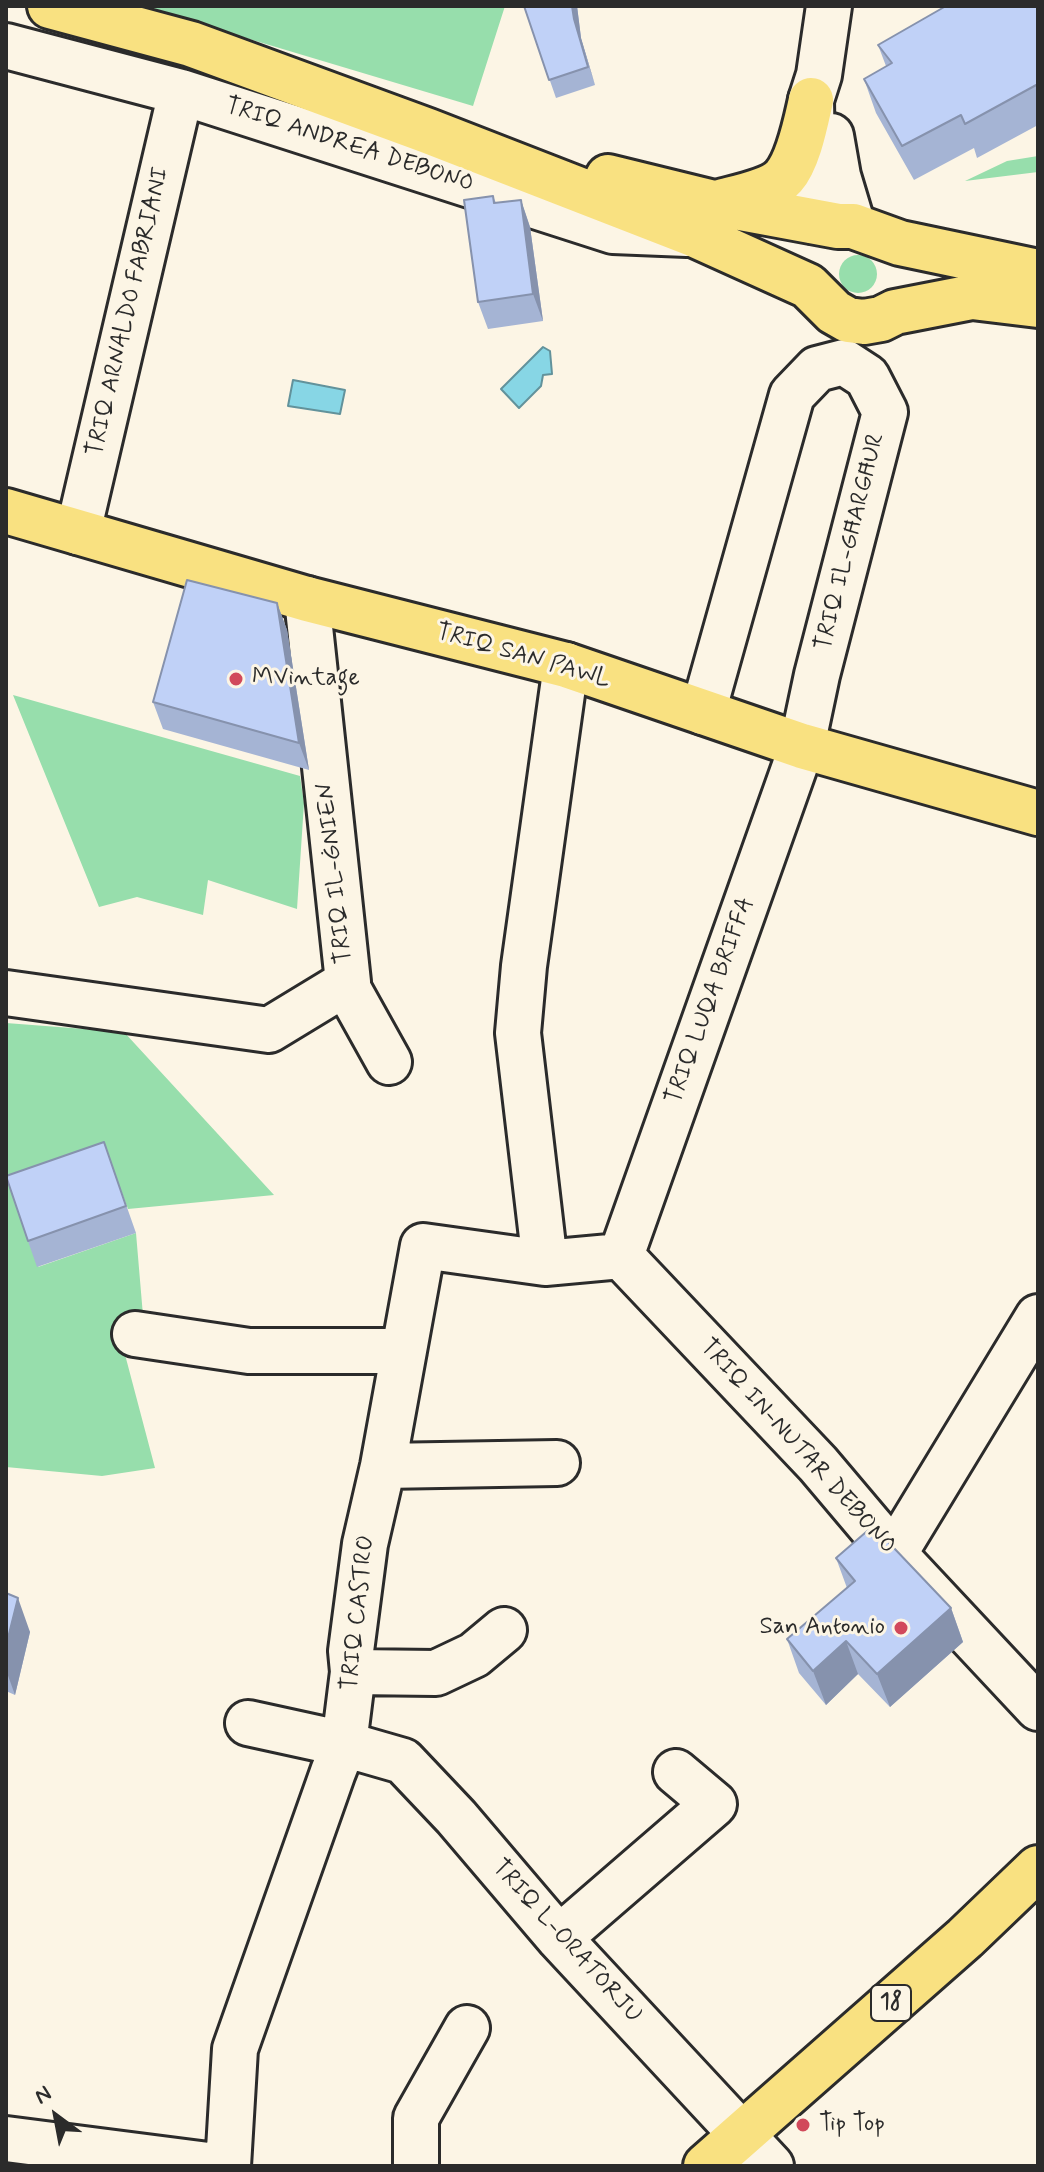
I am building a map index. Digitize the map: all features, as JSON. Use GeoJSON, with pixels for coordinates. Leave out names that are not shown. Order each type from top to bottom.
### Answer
{"type":"FeatureCollection","features":[{"type":"Feature","properties":{"kind":"main road","name":"TRIQ ANDREA DEBONO"},"geometry":{"type":"LineString","coordinates":[[50,6],[191,44],[428,131],[704,219],[826,242]]}},
{"type":"Feature","properties":{"kind":"main road"},"geometry":{"type":"LineString","coordinates":[[704,219],[784,178],[799,148],[815,88]]}},
{"type":"Feature","properties":{"kind":"main road","name":"TRIQ ANDREA DEBONO"},"geometry":{"type":"LineString","coordinates":[[704,219],[826,242]]}},
{"type":"Feature","properties":{"kind":"main road"},"geometry":{"type":"LineString","coordinates":[[826,242],[900,243],[1032,299],[972,297],[895,312],[881,319],[864,322],[848,320],[834,312],[826,242]]}},
{"type":"Feature","properties":{"kind":"main road"},"geometry":{"type":"LineString","coordinates":[[895,312],[911,279],[900,243]]}},
{"type":"Feature","properties":{"kind":"main road","name":"TRIQ SAN PAWL"},"geometry":{"type":"LineString","coordinates":[[6,511],[307,599],[566,665],[802,746],[1038,813]]}},
{"type":"Feature","properties":{"kind":"main road","name":"18"},"geometry":{"type":"LineString","coordinates":[[706,2166],[965,1938],[1038,1868]]}},
{"type":"Feature","properties":{"kind":"street"},"geometry":{"type":"LineString","coordinates":[[826,242],[838,176],[815,88],[829,6]]}},
{"type":"Feature","properties":{"kind":"street","name":"TRIQ ANDREA DEBONO"},"geometry":{"type":"LineString","coordinates":[[6,46],[181,92],[613,231],[704,219]]}},
{"type":"Feature","properties":{"kind":"street","name":"TRIQ ARNALDO FABRIANI"},"geometry":{"type":"LineString","coordinates":[[78,532],[181,92]]}},
{"type":"Feature","properties":{"kind":"street","name":"TRIQ IL-GĦARGĦUR"},"geometry":{"type":"LineString","coordinates":[[703,712],[792,395],[817,369],[844,362],[867,377],[885,412],[817,675],[802,746]]}},
{"type":"Feature","properties":{"kind":"street","name":"TRIQ IL-ĠNIEN"},"geometry":{"type":"LineString","coordinates":[[6,993],[269,1030],[348,982],[307,599]]}},
{"type":"Feature","properties":{"kind":"street"},"geometry":{"type":"LineString","coordinates":[[545,1263],[518,1033],[524,966],[566,665]]}},
{"type":"Feature","properties":{"kind":"street","name":"TRIQ LUQA BRIFFA"},"geometry":{"type":"LineString","coordinates":[[621,1256],[802,746]]}},
{"type":"Feature","properties":{"kind":"street"},"geometry":{"type":"LineString","coordinates":[[345,983],[389,1062]]}},
{"type":"Feature","properties":{"kind":"street","name":"TRIQ CASTRO"},"geometry":{"type":"LineString","coordinates":[[228,2166],[235,2049],[344,1744],[365,1544],[383,1466],[423,1246],[545,1263],[621,1256]]}},
{"type":"Feature","properties":{"kind":"street","name":"TRIQ IN-NUTAR DEBONO"},"geometry":{"type":"LineString","coordinates":[[621,1256],[818,1464],[894,1554],[1038,1708]]}},
{"type":"Feature","properties":{"kind":"street"},"geometry":{"type":"LineString","coordinates":[[894,1554],[1038,1317]]}},
{"type":"Feature","properties":{"kind":"street"},"geometry":{"type":"LineString","coordinates":[[135,1334],[249,1351],[404,1351]]}},
{"type":"Feature","properties":{"kind":"street"},"geometry":{"type":"LineString","coordinates":[[383,1466],[557,1463]]}},
{"type":"Feature","properties":{"kind":"street"},"geometry":{"type":"LineString","coordinates":[[352,1661],[436,1673],[474,1655],[504,1630]]}},
{"type":"Feature","properties":{"kind":"street","name":"TRIQ L-ORATORJU"},"geometry":{"type":"LineString","coordinates":[[248,1723],[344,1744],[403,1761],[456,1817],[559,1938],[771,2166]]}},
{"type":"Feature","properties":{"kind":"street"},"geometry":{"type":"LineString","coordinates":[[559,1938],[714,1804],[676,1772]]}},
{"type":"Feature","properties":{"kind":"street"},"geometry":{"type":"LineString","coordinates":[[416,2166],[416,2118],[467,2028]]}},
{"type":"Feature","properties":{"kind":"street"},"geometry":{"type":"LineString","coordinates":[[6,2139],[96,2158],[216,2166]]}},
{"type":"Feature","properties":{"kind":"green space"},"geometry":{"type":"Polygon","coordinates":[[[139,6],[505,6],[473,106],[139,6]]]}},
{"type":"Feature","properties":{"kind":"green space"},"geometry":{"type":"Polygon","coordinates":[[[1038,156],[1038,172],[965,181],[1007,161],[1038,156]]]}},
{"type":"Feature","properties":{"kind":"green space"},"geometry":{"type":"Polygon","coordinates":[[[858,255],[871,261],[877,274],[871,287],[858,293],[845,287],[839,274],[845,261],[858,255]]]}},
{"type":"Feature","properties":{"kind":"green space"},"geometry":{"type":"Polygon","coordinates":[[[13,695],[300,776],[304,803],[297,909],[208,880],[203,915],[137,897],[99,907],[13,695]]]}},
{"type":"Feature","properties":{"kind":"green space"},"geometry":{"type":"Polygon","coordinates":[[[6,1023],[124,1032],[274,1195],[128,1209],[113,1169],[38,1267],[136,1233],[146,1351],[123,1347],[155,1468],[102,1476],[6,1467],[6,1023]]]}},
{"type":"Feature","properties":{"kind":"water"},"geometry":{"type":"Polygon","coordinates":[[[543,347],[550,351],[552,374],[543,375],[541,386],[519,408],[501,389],[543,347]]]}},
{"type":"Feature","properties":{"kind":"water"},"geometry":{"type":"Polygon","coordinates":[[[293,380],[345,390],[340,414],[288,406],[293,380]]]}},
{"type":"Feature","properties":{"kind":"building"},"geometry":{"type":"Polygon","coordinates":[[[524,6],[572,6],[588,67],[549,80],[524,6]]]}},
{"type":"Feature","properties":{"kind":"building"},"geometry":{"type":"Polygon","coordinates":[[[946,6],[1038,6],[1038,84],[965,124],[961,115],[902,146],[864,79],[892,63],[878,45],[946,6]]]}},
{"type":"Feature","properties":{"kind":"building"},"geometry":{"type":"Polygon","coordinates":[[[493,196],[494,203],[521,200],[533,294],[478,302],[464,200],[493,196]]]}},
{"type":"Feature","properties":{"kind":"building","name":"MVintage"},"geometry":{"type":"Polygon","coordinates":[[[187,580],[277,603],[299,743],[153,702],[187,580]]]}},
{"type":"Feature","properties":{"kind":"building"},"geometry":{"type":"Polygon","coordinates":[[[104,1142],[126,1206],[28,1241],[6,1176],[104,1142]]]}},
{"type":"Feature","properties":{"kind":"building"},"geometry":{"type":"Polygon","coordinates":[[[873,1526],[951,1608],[877,1674],[846,1641],[813,1671],[787,1639],[855,1581],[836,1558],[873,1526]]]}},
{"type":"Feature","properties":{"kind":"building"},"geometry":{"type":"Polygon","coordinates":[[[6,1593],[18,1598],[6,1646],[6,1593]]]}},
{"type":"Feature","properties":{"kind":"place","name":"MVintage"},"geometry":{"type":"Point","coordinates":[236,679]}},
{"type":"Feature","properties":{"kind":"place","name":"San Antonio"},"geometry":{"type":"Point","coordinates":[901,1628]}},
{"type":"Feature","properties":{"kind":"place","name":"Tip Top"},"geometry":{"type":"Point","coordinates":[803,2125]}}]}
